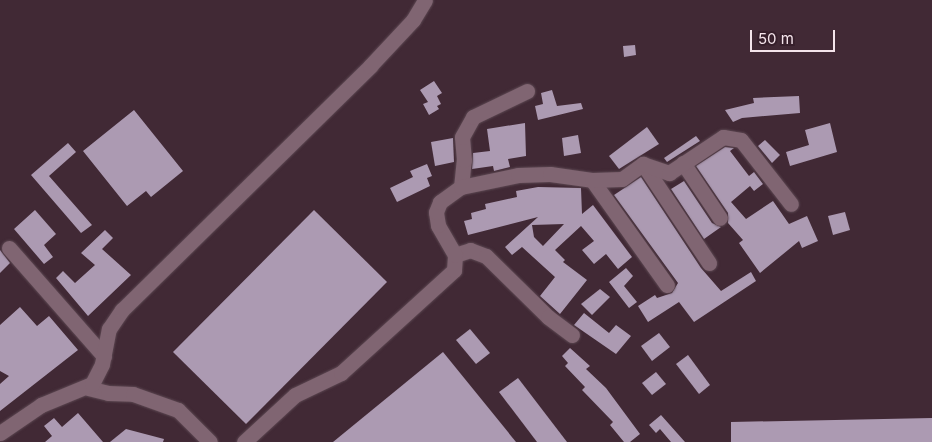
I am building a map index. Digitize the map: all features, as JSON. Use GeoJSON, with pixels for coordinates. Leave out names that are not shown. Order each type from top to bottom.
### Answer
{"type":"FeatureCollection","features":[{"type":"Feature","properties":{"kind":"street"},"geometry":{"type":"LineString","coordinates":[[8,442],[0,433],[41,405],[88,388],[96,379],[104,356],[109,329],[122,310],[370,66],[412,20],[425,0]]}},
{"type":"Feature","properties":{"kind":"street"},"geometry":{"type":"LineString","coordinates":[[461,187],[464,160],[462,137],[473,117],[527,91]]}},
{"type":"Feature","properties":{"kind":"street"},"geometry":{"type":"LineString","coordinates":[[643,164],[669,173],[723,136],[741,140],[791,204]]}},
{"type":"Feature","properties":{"kind":"street"},"geometry":{"type":"LineString","coordinates":[[683,163],[720,218]]}},
{"type":"Feature","properties":{"kind":"street"},"geometry":{"type":"LineString","coordinates":[[244,442],[295,395],[341,373],[448,278],[454,270],[455,255],[438,224],[436,212],[440,202],[461,187],[518,175],[550,174],[592,180],[622,179],[643,164]]}},
{"type":"Feature","properties":{"kind":"street"},"geometry":{"type":"LineString","coordinates":[[643,164],[709,263]]}},
{"type":"Feature","properties":{"kind":"street"},"geometry":{"type":"LineString","coordinates":[[592,180],[667,285]]}},
{"type":"Feature","properties":{"kind":"street"},"geometry":{"type":"LineString","coordinates":[[9,248],[104,356]]}},
{"type":"Feature","properties":{"kind":"street"},"geometry":{"type":"LineString","coordinates":[[455,255],[470,250],[486,256],[548,318],[572,335]]}},
{"type":"Feature","properties":{"kind":"street"},"geometry":{"type":"LineString","coordinates":[[88,388],[108,393],[133,394],[178,410],[210,442]]}},
{"type":"Feature","properties":{"kind":"building"},"geometry":{"type":"Polygon","coordinates":[[[635,45],[636,55],[624,57],[623,46],[635,45]]]}},
{"type":"Feature","properties":{"kind":"building"},"geometry":{"type":"Polygon","coordinates":[[[434,81],[442,93],[437,96],[441,104],[437,106],[439,109],[429,115],[423,104],[428,102],[420,90],[434,81]]]}},
{"type":"Feature","properties":{"kind":"building"},"geometry":{"type":"Polygon","coordinates":[[[552,90],[557,106],[581,103],[583,109],[538,120],[535,106],[543,104],[541,93],[552,90]]]}},
{"type":"Feature","properties":{"kind":"building"},"geometry":{"type":"Polygon","coordinates":[[[799,96],[800,113],[742,118],[733,122],[725,110],[754,103],[753,98],[799,96]]]}},
{"type":"Feature","properties":{"kind":"building"},"geometry":{"type":"Polygon","coordinates":[[[134,110],[183,171],[151,197],[146,191],[127,206],[83,151],[134,110]]]}},
{"type":"Feature","properties":{"kind":"building"},"geometry":{"type":"Polygon","coordinates":[[[525,123],[526,156],[508,159],[510,167],[494,171],[493,166],[472,169],[473,153],[490,151],[487,129],[525,123]]]}},
{"type":"Feature","properties":{"kind":"building"},"geometry":{"type":"Polygon","coordinates":[[[830,123],[837,152],[790,166],[786,152],[809,145],[805,130],[830,123]]]}},
{"type":"Feature","properties":{"kind":"building"},"geometry":{"type":"Polygon","coordinates":[[[647,127],[659,144],[619,169],[609,156],[647,127]]]}},
{"type":"Feature","properties":{"kind":"building"},"geometry":{"type":"Polygon","coordinates":[[[578,135],[581,153],[564,156],[562,138],[578,135]]]}},
{"type":"Feature","properties":{"kind":"building"},"geometry":{"type":"Polygon","coordinates":[[[696,136],[700,141],[667,162],[664,158],[696,136]]]}},
{"type":"Feature","properties":{"kind":"building"},"geometry":{"type":"Polygon","coordinates":[[[453,138],[454,162],[435,166],[431,142],[453,138]]]}},
{"type":"Feature","properties":{"kind":"building"},"geometry":{"type":"Polygon","coordinates":[[[765,140],[780,155],[772,163],[758,146],[765,140]]]}},
{"type":"Feature","properties":{"kind":"building"},"geometry":{"type":"Polygon","coordinates":[[[68,143],[76,152],[49,176],[92,225],[81,233],[31,175],[68,143]]]}},
{"type":"Feature","properties":{"kind":"building"},"geometry":{"type":"Polygon","coordinates":[[[725,147],[734,148],[730,151],[749,176],[754,172],[763,184],[754,191],[750,186],[731,202],[746,219],[773,201],[789,224],[807,216],[818,241],[802,248],[799,241],[760,273],[739,243],[743,240],[728,223],[728,213],[696,166],[725,147]]]}},
{"type":"Feature","properties":{"kind":"building"},"geometry":{"type":"Polygon","coordinates":[[[427,164],[432,176],[427,178],[430,186],[397,202],[390,188],[413,177],[410,171],[427,164]]]}},
{"type":"Feature","properties":{"kind":"building"},"geometry":{"type":"Polygon","coordinates":[[[641,177],[701,268],[721,291],[751,272],[756,281],[694,322],[679,302],[648,322],[638,306],[655,295],[657,298],[672,293],[678,283],[614,195],[641,177]]]}},
{"type":"Feature","properties":{"kind":"building"},"geometry":{"type":"Polygon","coordinates":[[[684,181],[712,223],[721,227],[704,239],[671,189],[684,181]]]}},
{"type":"Feature","properties":{"kind":"building"},"geometry":{"type":"Polygon","coordinates":[[[538,187],[581,188],[582,214],[593,205],[632,257],[618,269],[606,254],[594,264],[582,250],[594,241],[581,226],[555,250],[565,260],[563,262],[587,280],[560,314],[540,296],[555,277],[522,247],[512,255],[505,247],[538,217],[468,235],[464,221],[472,219],[471,213],[486,209],[485,204],[517,197],[516,191],[538,187]],[[564,224],[532,225],[534,237],[543,246],[564,224]]]}},
{"type":"Feature","properties":{"kind":"building"},"geometry":{"type":"Polygon","coordinates":[[[35,210],[56,234],[44,245],[53,257],[44,264],[14,229],[35,210]]]}},
{"type":"Feature","properties":{"kind":"building"},"geometry":{"type":"Polygon","coordinates":[[[314,210],[387,282],[246,424],[173,352],[314,210]]]}},
{"type":"Feature","properties":{"kind":"building"},"geometry":{"type":"Polygon","coordinates":[[[845,212],[850,230],[833,235],[828,216],[845,212]]]}},
{"type":"Feature","properties":{"kind":"building"},"geometry":{"type":"Polygon","coordinates":[[[105,230],[113,238],[102,249],[131,275],[88,316],[56,278],[63,271],[75,283],[95,265],[81,253],[105,230]]]}},
{"type":"Feature","properties":{"kind":"building"},"geometry":{"type":"Polygon","coordinates":[[[0,250],[10,263],[0,273],[0,250]]]}},
{"type":"Feature","properties":{"kind":"building"},"geometry":{"type":"Polygon","coordinates":[[[626,268],[633,276],[624,286],[637,302],[629,308],[609,282],[626,268]]]}},
{"type":"Feature","properties":{"kind":"building"},"geometry":{"type":"Polygon","coordinates":[[[600,289],[610,297],[592,315],[581,304],[600,289]]]}},
{"type":"Feature","properties":{"kind":"building"},"geometry":{"type":"Polygon","coordinates":[[[20,307],[37,326],[49,316],[78,350],[0,411],[0,384],[9,376],[0,371],[0,325],[20,307]]]}},
{"type":"Feature","properties":{"kind":"building"},"geometry":{"type":"Polygon","coordinates":[[[584,313],[609,333],[616,325],[631,336],[616,354],[574,325],[584,313]]]}},
{"type":"Feature","properties":{"kind":"building"},"geometry":{"type":"Polygon","coordinates":[[[470,329],[490,353],[476,364],[456,340],[470,329]]]}},
{"type":"Feature","properties":{"kind":"building"},"geometry":{"type":"Polygon","coordinates":[[[659,333],[670,347],[652,361],[641,346],[659,333]]]}},
{"type":"Feature","properties":{"kind":"building"},"geometry":{"type":"Polygon","coordinates":[[[570,348],[590,366],[586,369],[606,388],[640,434],[630,442],[624,442],[610,425],[613,422],[582,390],[585,387],[565,366],[568,363],[562,356],[570,348]]]}},
{"type":"Feature","properties":{"kind":"building"},"geometry":{"type":"Polygon","coordinates":[[[443,352],[516,442],[333,442],[443,352]]]}},
{"type":"Feature","properties":{"kind":"building"},"geometry":{"type":"Polygon","coordinates":[[[688,355],[710,385],[699,394],[676,364],[688,355]]]}},
{"type":"Feature","properties":{"kind":"building"},"geometry":{"type":"Polygon","coordinates":[[[656,372],[666,384],[652,395],[642,383],[656,372]]]}},
{"type":"Feature","properties":{"kind":"building"},"geometry":{"type":"Polygon","coordinates":[[[518,378],[567,442],[537,442],[499,392],[518,378]]]}},
{"type":"Feature","properties":{"kind":"building"},"geometry":{"type":"Polygon","coordinates":[[[78,413],[103,442],[45,442],[52,436],[44,426],[54,418],[62,427],[78,413]]]}},
{"type":"Feature","properties":{"kind":"building"},"geometry":{"type":"Polygon","coordinates":[[[661,415],[685,442],[671,442],[660,429],[656,433],[649,425],[661,415]]]}},
{"type":"Feature","properties":{"kind":"building"},"geometry":{"type":"Polygon","coordinates":[[[932,418],[932,442],[731,442],[731,422],[932,418]]]}},
{"type":"Feature","properties":{"kind":"building"},"geometry":{"type":"Polygon","coordinates":[[[126,429],[164,439],[163,442],[110,442],[126,429]]]}}]}
